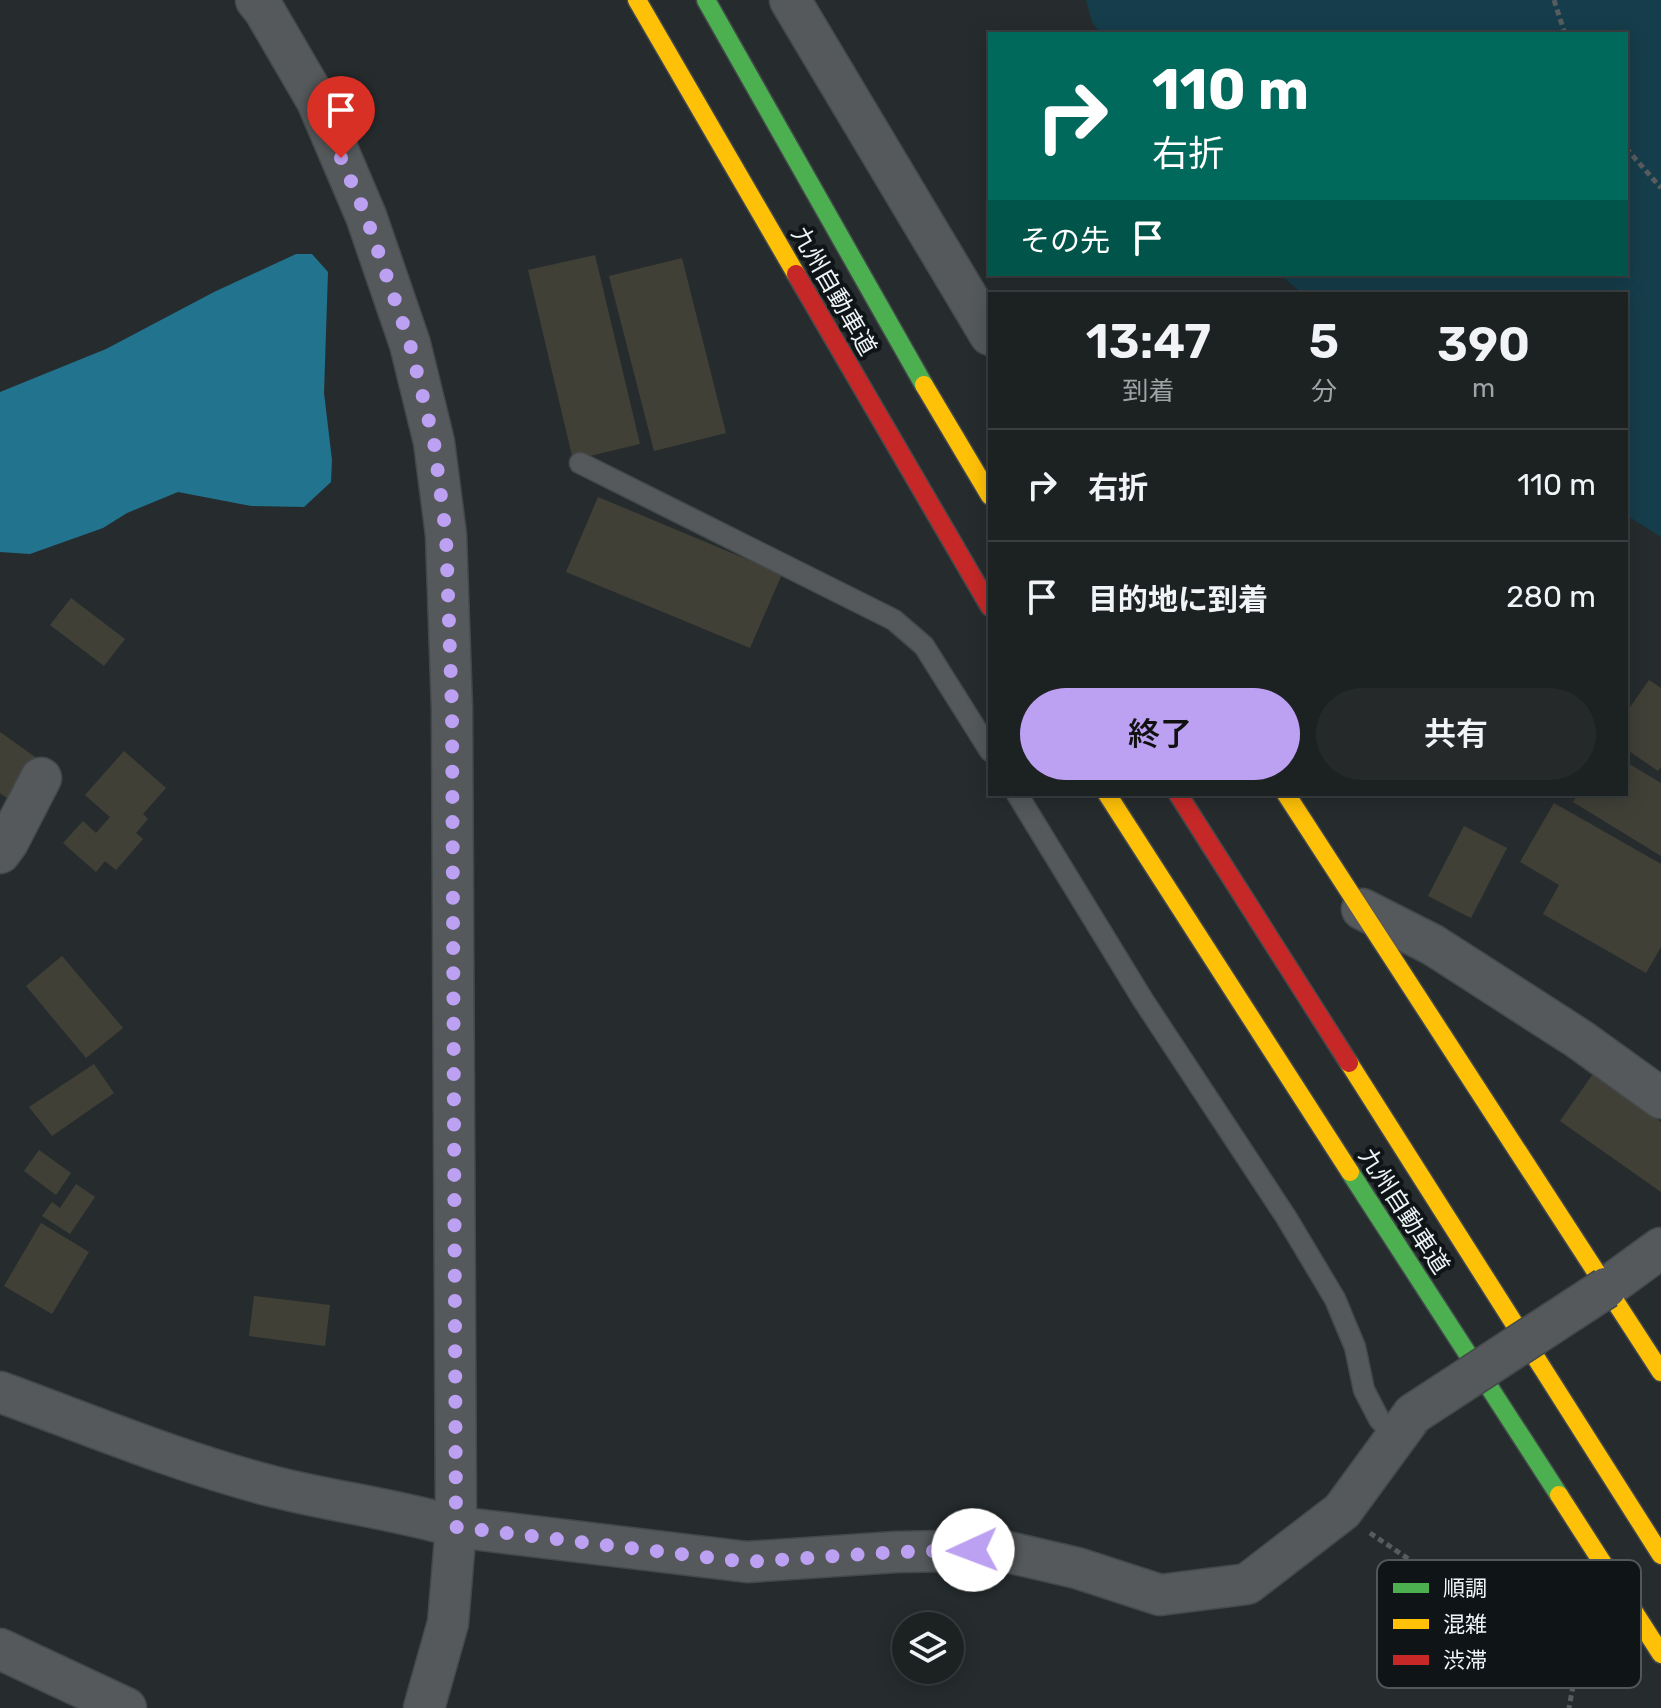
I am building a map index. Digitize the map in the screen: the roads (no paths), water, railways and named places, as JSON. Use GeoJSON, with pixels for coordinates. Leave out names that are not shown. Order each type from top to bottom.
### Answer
{"type":"FeatureCollection","features":[{"type":"Feature","properties":{"kind":"main road","name":"九州自動車道"},"geometry":{"type":"LineString","coordinates":[[637,0],[988,604]]}},
{"type":"Feature","properties":{"kind":"main road","name":"九州自動車道"},"geometry":{"type":"LineString","coordinates":[[706,0],[942,419],[988,493]]}},
{"type":"Feature","properties":{"kind":"main road","name":"九州自動車道"},"geometry":{"type":"LineString","coordinates":[[1108,796],[1600,1560]]}},
{"type":"Feature","properties":{"kind":"main road","name":"九州自動車道"},"geometry":{"type":"LineString","coordinates":[[1179,796],[1661,1555]]}},
{"type":"Feature","properties":{"kind":"main road"},"geometry":{"type":"LineString","coordinates":[[1287,796],[1661,1372]]}},
{"type":"Feature","properties":{"kind":"main road","name":"九州自動車道"},"geometry":{"type":"LineString","coordinates":[[1641,1623],[1661,1654]]}},
{"type":"Feature","properties":{"kind":"street"},"geometry":{"type":"LineString","coordinates":[[256,0],[317,101],[366,216],[410,344],[434,442],[446,535],[452,710],[456,1527],[448,1623],[424,1708]]}},
{"type":"Feature","properties":{"kind":"street"},"geometry":{"type":"LineString","coordinates":[[790,0],[988,332]]}},
{"type":"Feature","properties":{"kind":"street"},"geometry":{"type":"LineString","coordinates":[[0,853],[41,778]]}},
{"type":"Feature","properties":{"kind":"street"},"geometry":{"type":"LineString","coordinates":[[1362,909],[1433,945],[1579,1039],[1661,1098]]}},
{"type":"Feature","properties":{"kind":"street"},"geometry":{"type":"LineString","coordinates":[[0,1392],[179,1459],[273,1487],[414,1514],[456,1527],[747,1562],[896,1552],[999,1550],[1077,1568],[1160,1595],[1247,1584],[1342,1511],[1405,1426],[1661,1248]]}},
{"type":"Feature","properties":{"kind":"street"},"geometry":{"type":"LineString","coordinates":[[0,1649],[126,1708]]}},
{"type":"Feature","properties":{"kind":"lane"},"geometry":{"type":"LineString","coordinates":[[580,463],[894,620],[924,646],[988,748]]}},
{"type":"Feature","properties":{"kind":"lane"},"geometry":{"type":"LineString","coordinates":[[1018,796],[1143,1000],[1286,1217],[1335,1299],[1355,1347],[1364,1390],[1379,1419],[1405,1426]]}},
{"type":"Feature","properties":{"kind":"water"},"geometry":{"type":"Polygon","coordinates":[[[296,254],[312,254],[328,272],[324,393],[332,460],[331,482],[304,507],[251,506],[178,492],[127,513],[103,528],[30,554],[0,552],[0,392],[106,349],[214,292],[296,254]]]}}]}
